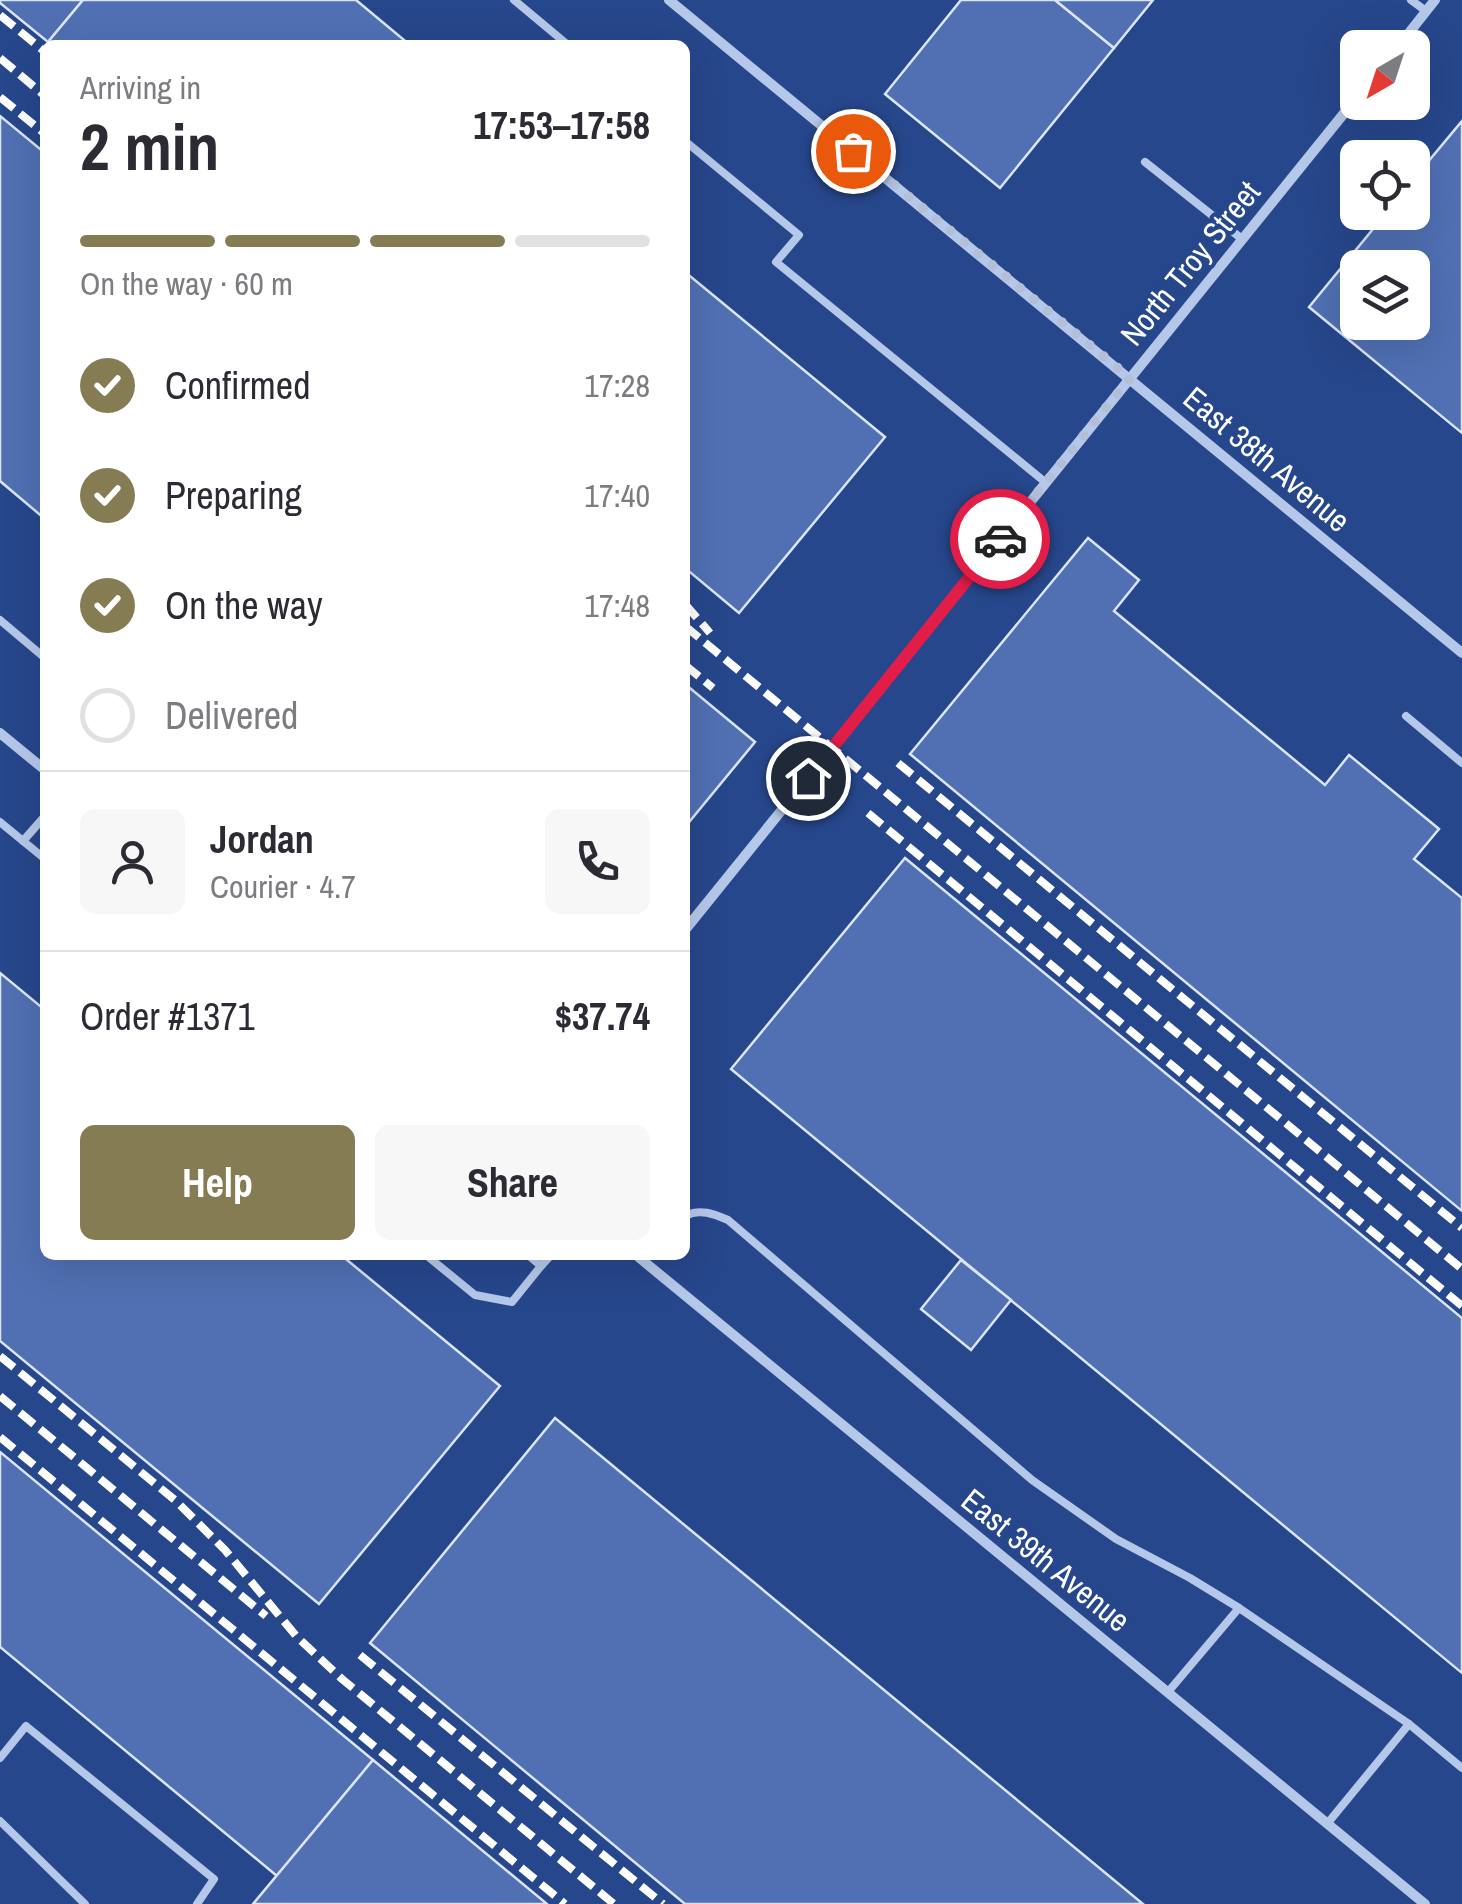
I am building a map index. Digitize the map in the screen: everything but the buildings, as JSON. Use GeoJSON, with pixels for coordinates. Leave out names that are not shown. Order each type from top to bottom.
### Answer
{"type":"FeatureCollection","features":[{"type":"Feature","properties":{"kind":"street","name":"East 38th Avenue"},"geometry":{"type":"LineString","coordinates":[[669,0],[1462,653]]}},
{"type":"Feature","properties":{"kind":"street"},"geometry":{"type":"LineString","coordinates":[[1411,30],[1435,0]]}},
{"type":"Feature","properties":{"kind":"street","name":"North Troy Street"},"geometry":{"type":"LineString","coordinates":[[690,924],[1340,118]]}},
{"type":"Feature","properties":{"kind":"street"},"geometry":{"type":"LineString","coordinates":[[0,734],[40,766]]}},
{"type":"Feature","properties":{"kind":"street","name":"East 39th Avenue"},"geometry":{"type":"LineString","coordinates":[[646,1260],[1425,1904]]}},
{"type":"Feature","properties":{"kind":"lane"},"geometry":{"type":"LineString","coordinates":[[514,0],[562,40]]}},
{"type":"Feature","properties":{"kind":"lane"},"geometry":{"type":"LineString","coordinates":[[1411,0],[1426,12]]}},
{"type":"Feature","properties":{"kind":"lane"},"geometry":{"type":"LineString","coordinates":[[690,145],[799,235],[776,262],[1045,482]]}},
{"type":"Feature","properties":{"kind":"lane"},"geometry":{"type":"LineString","coordinates":[[1144,162],[1242,239]]}},
{"type":"Feature","properties":{"kind":"lane"},"geometry":{"type":"LineString","coordinates":[[0,620],[40,654]]}},
{"type":"Feature","properties":{"kind":"lane"},"geometry":{"type":"LineString","coordinates":[[1406,716],[1462,763]]}},
{"type":"Feature","properties":{"kind":"lane"},"geometry":{"type":"LineString","coordinates":[[0,822],[40,855]]}},
{"type":"Feature","properties":{"kind":"lane"},"geometry":{"type":"LineString","coordinates":[[23,841],[40,822]]}},
{"type":"Feature","properties":{"kind":"lane"},"geometry":{"type":"LineString","coordinates":[[690,1213],[708,1212],[728,1220],[1032,1480],[1116,1540],[1239,1608],[1410,1724],[1462,1768]]}},
{"type":"Feature","properties":{"kind":"lane"},"geometry":{"type":"LineString","coordinates":[[432,1260],[475,1295],[512,1302],[546,1260]]}},
{"type":"Feature","properties":{"kind":"lane"},"geometry":{"type":"LineString","coordinates":[[534,1260],[541,1266]]}},
{"type":"Feature","properties":{"kind":"lane"},"geometry":{"type":"LineString","coordinates":[[1168,1692],[1239,1608]]}},
{"type":"Feature","properties":{"kind":"lane"},"geometry":{"type":"LineString","coordinates":[[1327,1824],[1410,1724]]}},
{"type":"Feature","properties":{"kind":"lane"},"geometry":{"type":"LineString","coordinates":[[0,1758],[26,1726],[214,1879],[197,1904]]}},
{"type":"Feature","properties":{"kind":"lane"},"geometry":{"type":"LineString","coordinates":[[0,1822],[85,1904]]}},
{"type":"Feature","properties":{"kind":"railway"},"geometry":{"type":"LineString","coordinates":[[0,15],[40,48]]}},
{"type":"Feature","properties":{"kind":"railway"},"geometry":{"type":"LineString","coordinates":[[0,58],[40,92]]}},
{"type":"Feature","properties":{"kind":"railway"},"geometry":{"type":"LineString","coordinates":[[0,97],[40,130]]}},
{"type":"Feature","properties":{"kind":"railway"},"geometry":{"type":"LineString","coordinates":[[690,610],[710,633]]}},
{"type":"Feature","properties":{"kind":"railway"},"geometry":{"type":"LineString","coordinates":[[690,630],[1462,1269]]}},
{"type":"Feature","properties":{"kind":"railway"},"geometry":{"type":"LineString","coordinates":[[690,669],[713,688]]}},
{"type":"Feature","properties":{"kind":"railway"},"geometry":{"type":"LineString","coordinates":[[898,763],[1462,1228]]}},
{"type":"Feature","properties":{"kind":"railway"},"geometry":{"type":"LineString","coordinates":[[868,813],[1462,1306]]}},
{"type":"Feature","properties":{"kind":"railway"},"geometry":{"type":"LineString","coordinates":[[0,1356],[176,1501],[225,1550],[297,1637],[342,1679],[614,1904]]}},
{"type":"Feature","properties":{"kind":"railway"},"geometry":{"type":"LineString","coordinates":[[0,1396],[266,1616]]}},
{"type":"Feature","properties":{"kind":"railway"},"geometry":{"type":"LineString","coordinates":[[0,1437],[565,1904]]}},
{"type":"Feature","properties":{"kind":"railway"},"geometry":{"type":"LineString","coordinates":[[360,1655],[663,1904]]}},
{"type":"Feature","properties":{"kind":"way so far"},"geometry":{"type":"LineString","coordinates":[[853,151],[1130,378],[1000,539]]}},
{"type":"Feature","properties":{"kind":"route"},"geometry":{"type":"LineString","coordinates":[[808,778],[1000,539]]}}]}
